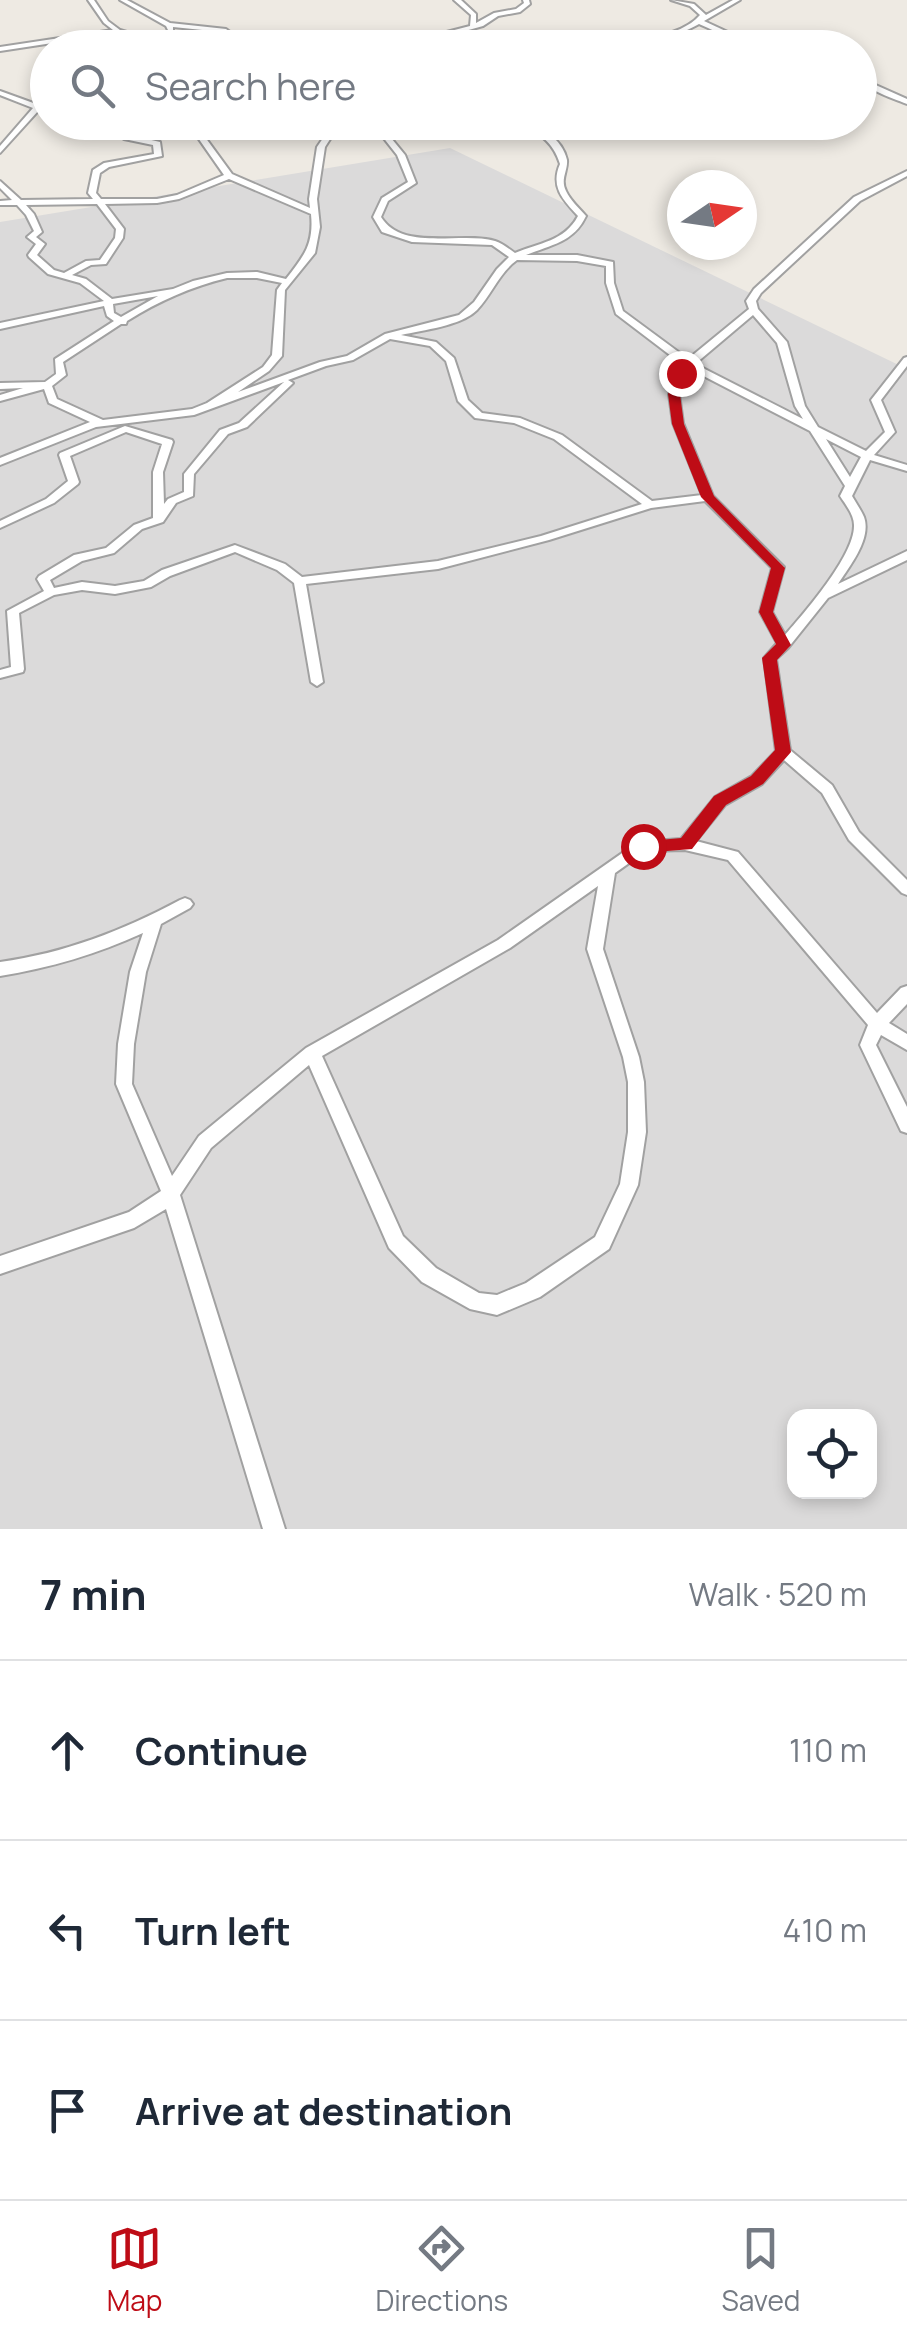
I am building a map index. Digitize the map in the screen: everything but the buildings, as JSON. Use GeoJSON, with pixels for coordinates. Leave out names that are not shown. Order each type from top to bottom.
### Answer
{"type":"FeatureCollection","features":[{"type":"Feature","properties":{"kind":"street"},"geometry":{"type":"LineString","coordinates":[[91,0],[117,30]]}},
{"type":"Feature","properties":{"kind":"street"},"geometry":{"type":"LineString","coordinates":[[123,0],[169,25],[224,30]]}},
{"type":"Feature","properties":{"kind":"street"},"geometry":{"type":"LineString","coordinates":[[457,0],[474,14],[472,26]]}},
{"type":"Feature","properties":{"kind":"street"},"geometry":{"type":"LineString","coordinates":[[455,30],[490,23],[496,14],[518,11],[527,4],[526,0]]}},
{"type":"Feature","properties":{"kind":"street"},"geometry":{"type":"LineString","coordinates":[[674,0],[692,5],[703,15],[700,22]]}},
{"type":"Feature","properties":{"kind":"street"},"geometry":{"type":"LineString","coordinates":[[684,30],[737,0]]}},
{"type":"Feature","properties":{"kind":"street"},"geometry":{"type":"LineString","coordinates":[[700,22],[719,30]]}},
{"type":"Feature","properties":{"kind":"street"},"geometry":{"type":"LineString","coordinates":[[169,25],[171,30]]}},
{"type":"Feature","properties":{"kind":"street"},"geometry":{"type":"LineString","coordinates":[[0,49],[30,44]]}},
{"type":"Feature","properties":{"kind":"street"},"geometry":{"type":"LineString","coordinates":[[877,88],[907,102]]}},
{"type":"Feature","properties":{"kind":"street"},"geometry":{"type":"LineString","coordinates":[[0,93],[30,105]]}},
{"type":"Feature","properties":{"kind":"street"},"geometry":{"type":"LineString","coordinates":[[0,151],[30,114]]}},
{"type":"Feature","properties":{"kind":"street"},"geometry":{"type":"LineString","coordinates":[[64,276],[103,262],[119,238],[120,230],[91,187],[96,172],[107,165],[158,156],[156,144],[139,140]]}},
{"type":"Feature","properties":{"kind":"street"},"geometry":{"type":"LineString","coordinates":[[203,140],[229,176],[313,212]]}},
{"type":"Feature","properties":{"kind":"street"},"geometry":{"type":"LineString","coordinates":[[211,405],[266,369],[277,356],[278,300],[310,253],[316,227],[313,212],[321,146],[325,140]]}},
{"type":"Feature","properties":{"kind":"street"},"geometry":{"type":"LineString","coordinates":[[388,140],[400,155],[412,183],[384,200],[378,216],[385,230],[412,240],[494,242],[516,256],[577,258],[610,264],[610,283],[619,312],[688,364],[867,456],[907,468]]}},
{"type":"Feature","properties":{"kind":"street"},"geometry":{"type":"LineString","coordinates":[[0,462],[101,424],[194,412],[350,358],[388,336],[470,313],[496,274],[516,256],[556,243],[578,228],[582,216],[558,187],[557,176],[564,164],[554,140]]}},
{"type":"Feature","properties":{"kind":"street"},"geometry":{"type":"LineString","coordinates":[[850,486],[800,406],[782,342],[754,310],[752,301],[757,291],[857,199],[907,173]]}},
{"type":"Feature","properties":{"kind":"street"},"geometry":{"type":"LineString","coordinates":[[0,204],[157,202],[229,176]]}},
{"type":"Feature","properties":{"kind":"street"},"geometry":{"type":"LineString","coordinates":[[0,183],[20,202],[38,232],[31,237],[40,244],[32,256],[51,272],[83,281],[108,300],[110,314],[123,322]]}},
{"type":"Feature","properties":{"kind":"street"},"geometry":{"type":"LineString","coordinates":[[0,398],[47,386],[61,375],[58,362],[194,281],[218,275],[264,276],[289,282]]}},
{"type":"Feature","properties":{"kind":"street"},"geometry":{"type":"LineString","coordinates":[[0,326],[108,300],[179,290]]}},
{"type":"Feature","properties":{"kind":"street"},"geometry":{"type":"LineString","coordinates":[[754,310],[688,364],[674,394],[708,497],[778,568],[766,612],[784,645]]}},
{"type":"Feature","properties":{"kind":"street"},"geometry":{"type":"LineString","coordinates":[[388,336],[433,344],[452,360],[463,400],[479,416],[516,420],[558,437],[650,505]]}},
{"type":"Feature","properties":{"kind":"street"},"geometry":{"type":"LineString","coordinates":[[907,360],[876,400],[890,432],[867,456],[846,496],[860,524],[858,540],[825,596],[770,658],[783,752],[827,789],[854,836],[907,889]]}},
{"type":"Feature","properties":{"kind":"street"},"geometry":{"type":"LineString","coordinates":[[51,592],[43,579],[78,558],[110,551],[138,527],[159,520],[172,501],[189,494],[189,474],[224,432],[243,425],[302,373]]}},
{"type":"Feature","properties":{"kind":"street"},"geometry":{"type":"LineString","coordinates":[[0,386],[47,386]]}},
{"type":"Feature","properties":{"kind":"street"},"geometry":{"type":"LineString","coordinates":[[47,386],[53,400],[101,424]]}},
{"type":"Feature","properties":{"kind":"street"},"geometry":{"type":"LineString","coordinates":[[0,525],[50,501],[74,482],[64,455],[125,430],[168,442],[158,472],[159,520]]}},
{"type":"Feature","properties":{"kind":"street"},"geometry":{"type":"LineString","coordinates":[[300,581],[438,565],[545,538],[650,505],[708,497]]}},
{"type":"Feature","properties":{"kind":"street"},"geometry":{"type":"LineString","coordinates":[[0,674],[18,669],[13,611],[51,592],[82,586],[115,590],[148,584],[166,573],[236,548],[281,566],[300,581],[317,682]]}},
{"type":"Feature","properties":{"kind":"street"},"geometry":{"type":"LineString","coordinates":[[825,596],[907,554]]}},
{"type":"Feature","properties":{"kind":"street"},"geometry":{"type":"LineString","coordinates":[[686,844],[720,801],[757,780],[783,752]]}},
{"type":"Feature","properties":{"kind":"street"},"geometry":{"type":"LineString","coordinates":[[0,1265],[134,1218],[171,1194],[205,1142],[312,1053],[504,944],[643,846],[686,844],[733,856],[877,1024],[907,1043]]}},
{"type":"Feature","properties":{"kind":"street"},"geometry":{"type":"LineString","coordinates":[[312,1053],[396,1242],[412,1260],[478,1302],[497,1305],[532,1290],[602,1243],[629,1185],[637,1132],[636,1082],[595,949],[608,871]]}},
{"type":"Feature","properties":{"kind":"street"},"geometry":{"type":"LineString","coordinates":[[0,969],[55,960],[154,922],[186,904]]}},
{"type":"Feature","properties":{"kind":"street"},"geometry":{"type":"LineString","coordinates":[[154,922],[138,972],[123,1074],[171,1194],[274,1529]]}},
{"type":"Feature","properties":{"kind":"street"},"geometry":{"type":"LineString","coordinates":[[907,993],[877,1024],[868,1044],[907,1125]]}},
{"type":"Feature","properties":{"kind":"shaded area"},"geometry":{"type":"Polygon","coordinates":[[[450,148],[667,253],[667,260],[682,260],[907,369],[907,1529],[0,1529],[0,222],[450,148]]]}},
{"type":"Feature","properties":{"kind":"route"},"geometry":{"type":"LineString","coordinates":[[643,846],[686,844],[720,801],[757,780],[783,752],[770,658],[784,645],[766,612],[778,568],[708,497],[678,424],[674,394],[681,373]]}}]}
